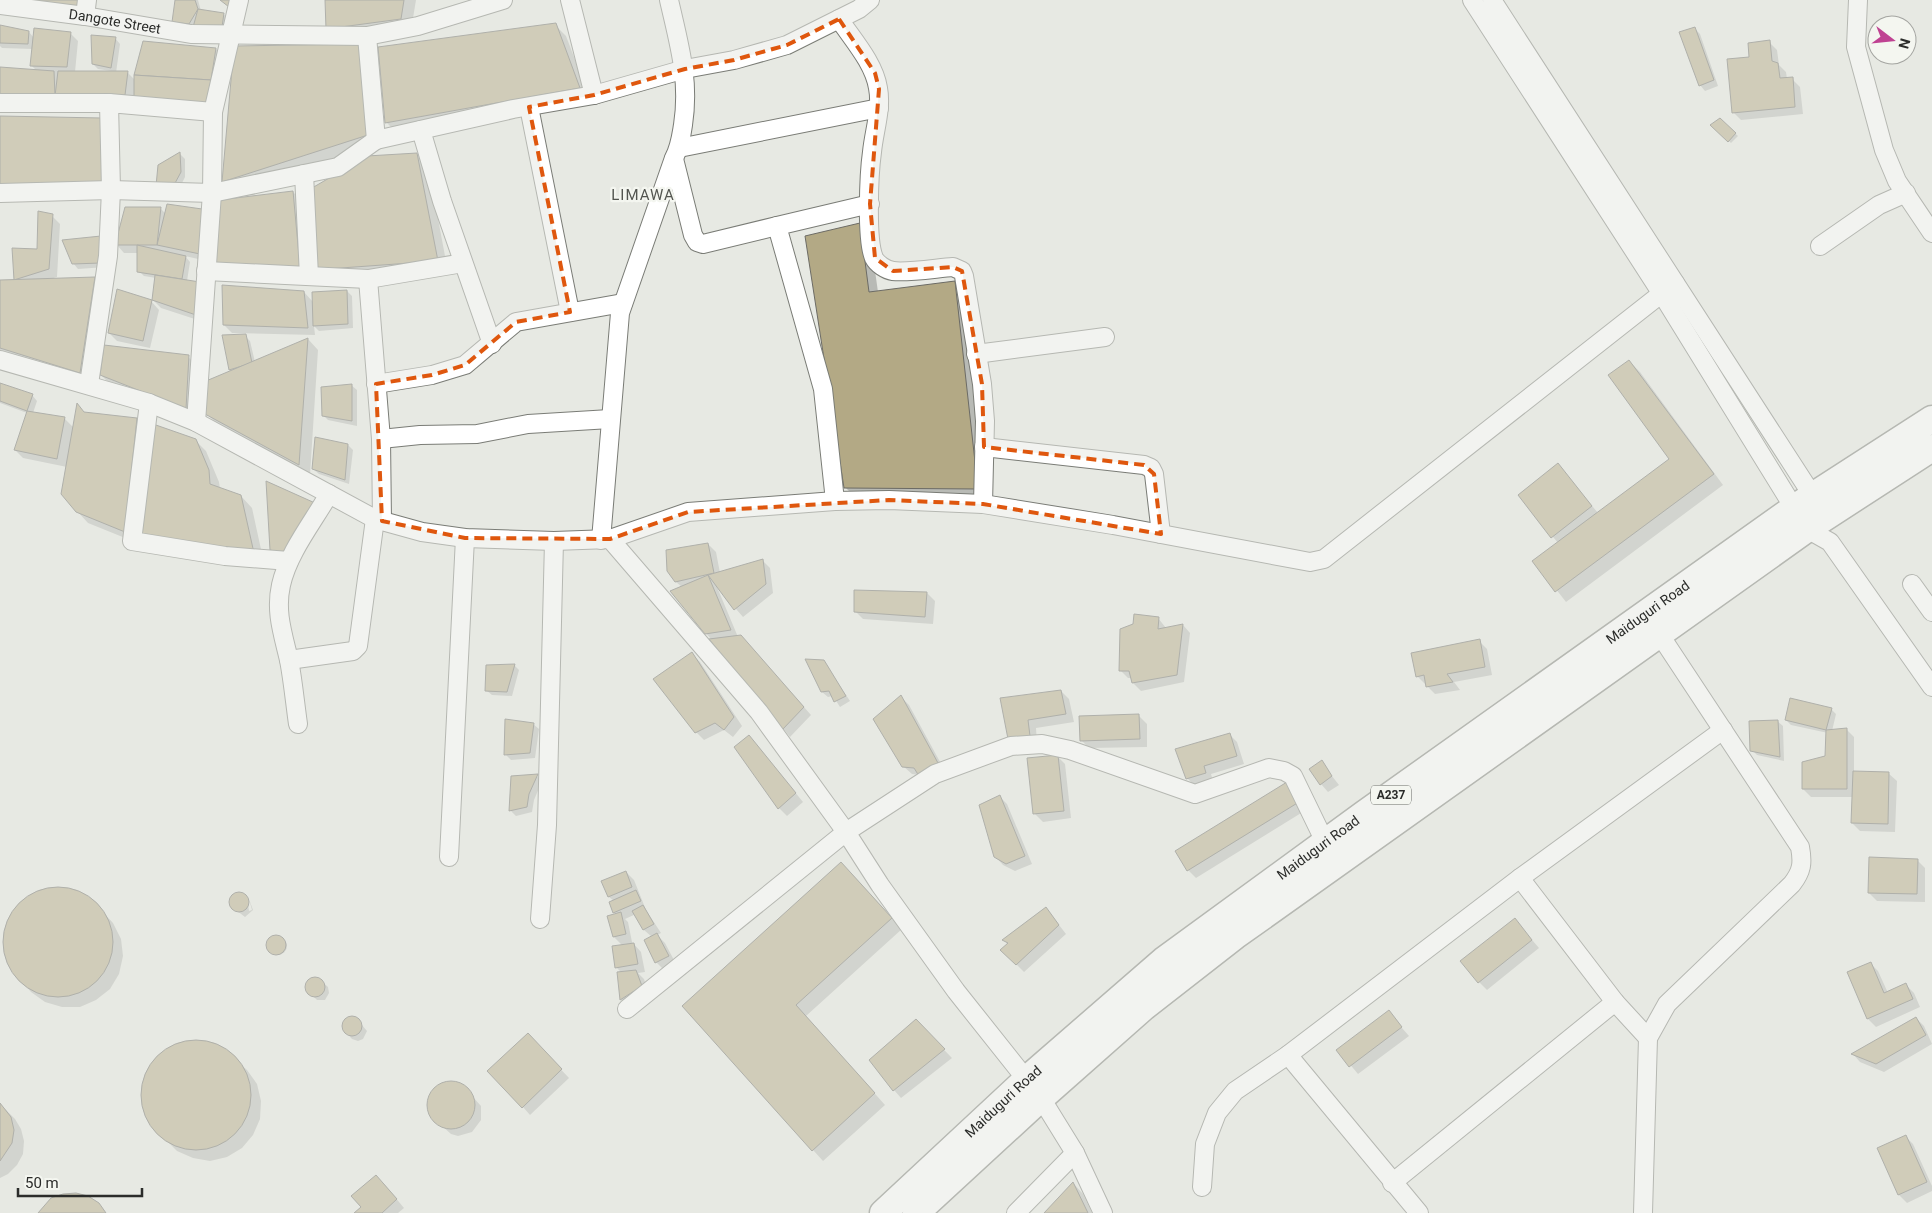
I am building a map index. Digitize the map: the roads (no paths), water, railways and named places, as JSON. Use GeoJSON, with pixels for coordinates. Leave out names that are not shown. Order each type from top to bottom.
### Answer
{"type":"FeatureCollection","features":[{"type":"Feature","properties":{"kind":"highway","name":"Maiduguri Road"},"geometry":{"type":"LineString","coordinates":[[883,1213],[1034,1089],[1235,936],[1350,852],[1660,634],[1814,518],[1932,419]]}},
{"type":"Feature","properties":{"kind":"highway","name":"Maiduguri Road"},"geometry":{"type":"LineString","coordinates":[[916,1213],[1034,1089],[1164,960],[1325,842],[1814,518],[1932,448]]}},
{"type":"Feature","properties":{"kind":"street"},"geometry":{"type":"LineString","coordinates":[[196,422],[212,193],[213,112],[239,0]]}},
{"type":"Feature","properties":{"kind":"street","name":"Dangote Street"},"geometry":{"type":"LineString","coordinates":[[0,5],[86,8],[191,34],[367,36],[418,26],[503,0]]}},
{"type":"Feature","properties":{"kind":"street"},"geometry":{"type":"LineString","coordinates":[[570,0],[594,95]]}},
{"type":"Feature","properties":{"kind":"street"},"geometry":{"type":"LineString","coordinates":[[669,0],[685,69],[687,100],[676,153],[636,273],[623,303],[610,419],[606,540],[759,712],[846,832],[880,885],[956,991],[1034,1089],[1075,1153],[1103,1213]]}},
{"type":"Feature","properties":{"kind":"street"},"geometry":{"type":"LineString","coordinates":[[0,193],[111,190],[212,193],[338,167],[376,140],[594,95],[685,69],[734,60],[786,44],[859,9],[870,0]]}},
{"type":"Feature","properties":{"kind":"street"},"geometry":{"type":"LineString","coordinates":[[1472,0],[1669,288]]}},
{"type":"Feature","properties":{"kind":"street"},"geometry":{"type":"LineString","coordinates":[[1492,0],[1669,288],[1814,518],[1932,687]]}},
{"type":"Feature","properties":{"kind":"street"},"geometry":{"type":"LineString","coordinates":[[1858,0],[1856,47],[1884,150],[1897,181],[1932,233]]}},
{"type":"Feature","properties":{"kind":"street"},"geometry":{"type":"LineString","coordinates":[[839,19],[875,74],[879,89],[879,108],[872,153],[870,204],[871,239],[874,258],[883,267],[893,271],[953,267],[962,271],[982,384],[983,504]]}},
{"type":"Feature","properties":{"kind":"street"},"geometry":{"type":"LineString","coordinates":[[367,36],[376,140]]}},
{"type":"Feature","properties":{"kind":"street"},"geometry":{"type":"LineString","coordinates":[[0,103],[109,103],[213,112]]}},
{"type":"Feature","properties":{"kind":"street"},"geometry":{"type":"LineString","coordinates":[[89,384],[108,256],[111,190],[109,103]]}},
{"type":"Feature","properties":{"kind":"street"},"geometry":{"type":"LineString","coordinates":[[529,107],[570,312]]}},
{"type":"Feature","properties":{"kind":"street"},"geometry":{"type":"LineString","coordinates":[[676,153],[879,108]]}},
{"type":"Feature","properties":{"kind":"street"},"geometry":{"type":"LineString","coordinates":[[421,130],[463,264],[492,344]]}},
{"type":"Feature","properties":{"kind":"street"},"geometry":{"type":"LineString","coordinates":[[676,153],[693,235],[697,242],[703,244],[870,204]]}},
{"type":"Feature","properties":{"kind":"street"},"geometry":{"type":"LineString","coordinates":[[304,174],[308,276]]}},
{"type":"Feature","properties":{"kind":"street"},"geometry":{"type":"LineString","coordinates":[[1820,246],[1879,206],[1906,194]]}},
{"type":"Feature","properties":{"kind":"street"},"geometry":{"type":"LineString","coordinates":[[777,226],[823,390],[835,501]]}},
{"type":"Feature","properties":{"kind":"street"},"geometry":{"type":"LineString","coordinates":[[206,271],[368,280],[463,264]]}},
{"type":"Feature","properties":{"kind":"street"},"geometry":{"type":"LineString","coordinates":[[289,660],[353,651],[358,646],[379,520],[381,439],[368,280]]}},
{"type":"Feature","properties":{"kind":"street"},"geometry":{"type":"LineString","coordinates":[[0,360],[89,384],[149,403],[196,422],[379,520],[422,532],[465,538],[554,541],[606,540],[688,512],[835,501],[890,500],[983,504],[1161,534],[1293,561],[1310,562],[1324,558],[1669,288]]}},
{"type":"Feature","properties":{"kind":"street"},"geometry":{"type":"LineString","coordinates":[[376,384],[432,375],[465,365],[516,322],[623,303]]}},
{"type":"Feature","properties":{"kind":"street"},"geometry":{"type":"LineString","coordinates":[[976,354],[1105,337]]}},
{"type":"Feature","properties":{"kind":"street"},"geometry":{"type":"LineString","coordinates":[[149,403],[132,541],[225,556],[289,561]]}},
{"type":"Feature","properties":{"kind":"street"},"geometry":{"type":"LineString","coordinates":[[381,439],[420,435],[477,434],[528,424],[610,419]]}},
{"type":"Feature","properties":{"kind":"street"},"geometry":{"type":"LineString","coordinates":[[984,447],[1144,465],[1150,468],[1154,474],[1161,534]]}},
{"type":"Feature","properties":{"kind":"street"},"geometry":{"type":"LineString","coordinates":[[298,724],[289,660],[280,630],[278,603],[281,584],[289,561],[329,494]]}},
{"type":"Feature","properties":{"kind":"street"},"geometry":{"type":"LineString","coordinates":[[449,857],[465,538]]}},
{"type":"Feature","properties":{"kind":"street"},"geometry":{"type":"LineString","coordinates":[[540,919],[547,825],[554,541]]}},
{"type":"Feature","properties":{"kind":"street"},"geometry":{"type":"LineString","coordinates":[[1912,584],[1932,612]]}},
{"type":"Feature","properties":{"kind":"street"},"geometry":{"type":"LineString","coordinates":[[1643,1213],[1648,1038],[1667,1004],[1792,884],[1802,871],[1800,847],[1660,634]]}},
{"type":"Feature","properties":{"kind":"street"},"geometry":{"type":"LineString","coordinates":[[1202,1187],[1205,1144],[1217,1113],[1235,1090],[1288,1055],[1520,878],[1723,730]]}},
{"type":"Feature","properties":{"kind":"street"},"geometry":{"type":"LineString","coordinates":[[627,1009],[846,832],[935,774],[1011,746],[1042,744],[1070,750],[1196,794],[1269,768],[1284,771],[1293,776],[1325,842]]}},
{"type":"Feature","properties":{"kind":"street"},"geometry":{"type":"LineString","coordinates":[[1520,878],[1615,1002],[1648,1038]]}},
{"type":"Feature","properties":{"kind":"street"},"geometry":{"type":"LineString","coordinates":[[1392,1183],[1615,1002]]}},
{"type":"Feature","properties":{"kind":"street"},"geometry":{"type":"LineString","coordinates":[[1288,1055],[1392,1183],[1420,1213]]}},
{"type":"Feature","properties":{"kind":"street"},"geometry":{"type":"LineString","coordinates":[[1016,1213],[1075,1153]]}},
{"type":"Feature","properties":{"kind":"district","name":"LIMAWA"},"geometry":{"type":"Point","coordinates":[643,195]}}]}
